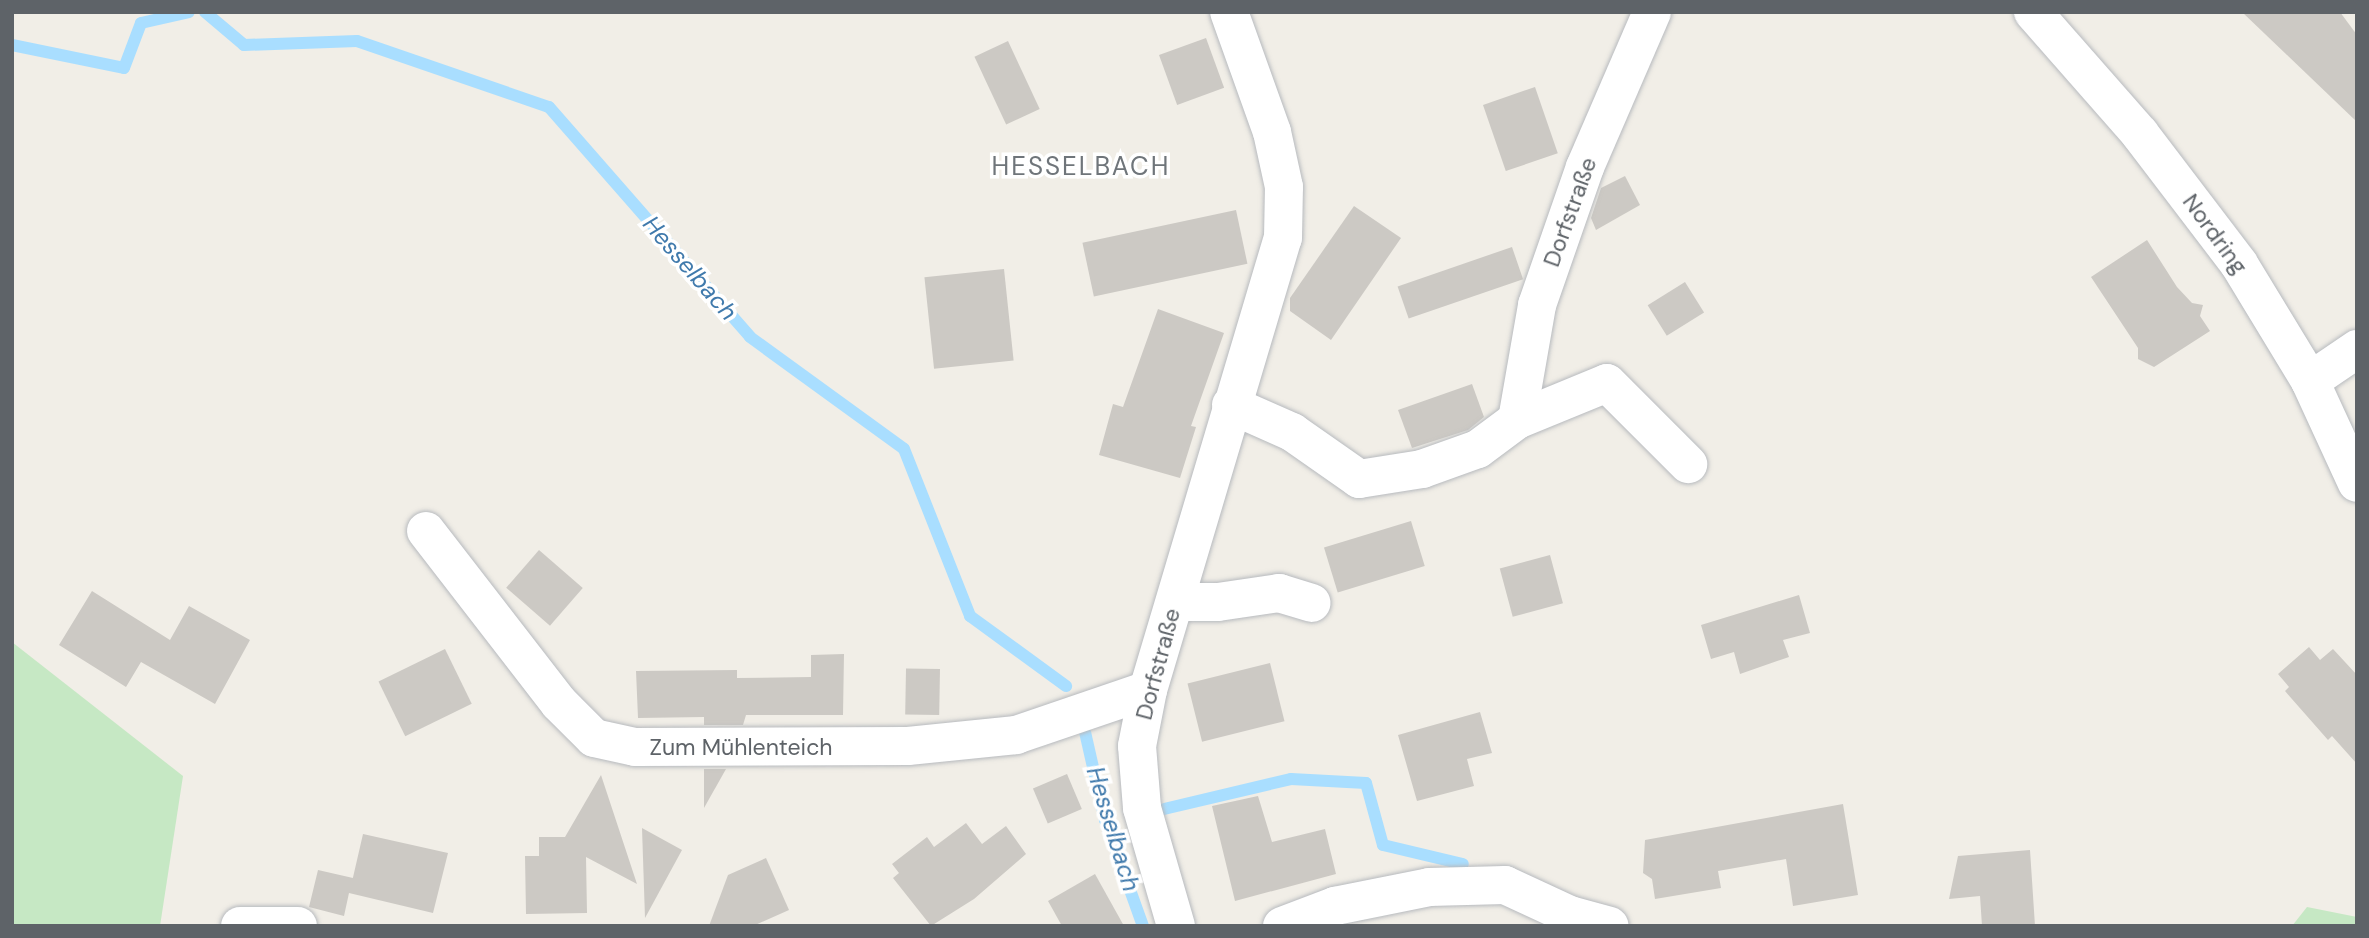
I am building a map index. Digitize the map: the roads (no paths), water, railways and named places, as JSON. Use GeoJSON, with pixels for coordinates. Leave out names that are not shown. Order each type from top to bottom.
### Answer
{"type":"FeatureCollection","features":[{"type":"Feature","properties":{"kind":"street","name":"Dorfstraße"},"geometry":{"type":"LineString","coordinates":[[1176,926],[1136,778],[1148,690],[1231,405],[1275,278],[1284,187],[1272,132],[1228,12]]}},
{"type":"Feature","properties":{"kind":"street","name":"Dorfstraße"},"geometry":{"type":"LineString","coordinates":[[1517,420],[1537,305],[1585,167],[1652,12]]}},
{"type":"Feature","properties":{"kind":"street","name":"Nordring"},"geometry":{"type":"LineString","coordinates":[[2033,12],[2140,134],[2239,264],[2309,381],[2357,483]]}},
{"type":"Feature","properties":{"kind":"street"},"geometry":{"type":"LineString","coordinates":[[2309,381],[2357,349]]}},
{"type":"Feature","properties":{"kind":"street"},"geometry":{"type":"LineString","coordinates":[[1231,405],[1293,432],[1359,480],[1422,469],[1467,453],[1517,420],[1607,383],[1688,464]]}},
{"type":"Feature","properties":{"kind":"street","name":"Zum Mühlenteich"},"geometry":{"type":"LineString","coordinates":[[426,531],[559,703],[594,738],[635,747],[908,746],[1016,735],[1148,690]]}},
{"type":"Feature","properties":{"kind":"street"},"geometry":{"type":"LineString","coordinates":[[1175,602],[1218,603],[1279,593],[1312,603]]}},
{"type":"Feature","properties":{"kind":"street"},"geometry":{"type":"LineString","coordinates":[[1282,926],[1335,906],[1429,887],[1505,885],[1570,915],[1610,926]]}},
{"type":"Feature","properties":{"kind":"street"},"geometry":{"type":"LineString","coordinates":[[240,926],[298,926]]}},
{"type":"Feature","properties":{"kind":"waterway","name":"Hesselbach"},"geometry":{"type":"LineString","coordinates":[[12,45],[124,68],[141,23],[189,12]]}},
{"type":"Feature","properties":{"kind":"waterway","name":"Hesselbach"},"geometry":{"type":"LineString","coordinates":[[205,12],[244,45],[357,41],[549,107],[750,337],[904,449],[970,616],[1066,686]]}},
{"type":"Feature","properties":{"kind":"waterway","name":"Hesselbach"},"geometry":{"type":"LineString","coordinates":[[1085,732],[1105,820],[1143,926]]}},
{"type":"Feature","properties":{"kind":"waterway"},"geometry":{"type":"LineString","coordinates":[[1164,809],[1291,779],[1366,783],[1383,845],[1463,864]]}},
{"type":"Feature","properties":{"kind":"district","name":"HESSELBACH"},"geometry":{"type":"Point","coordinates":[1081,167]}}]}
